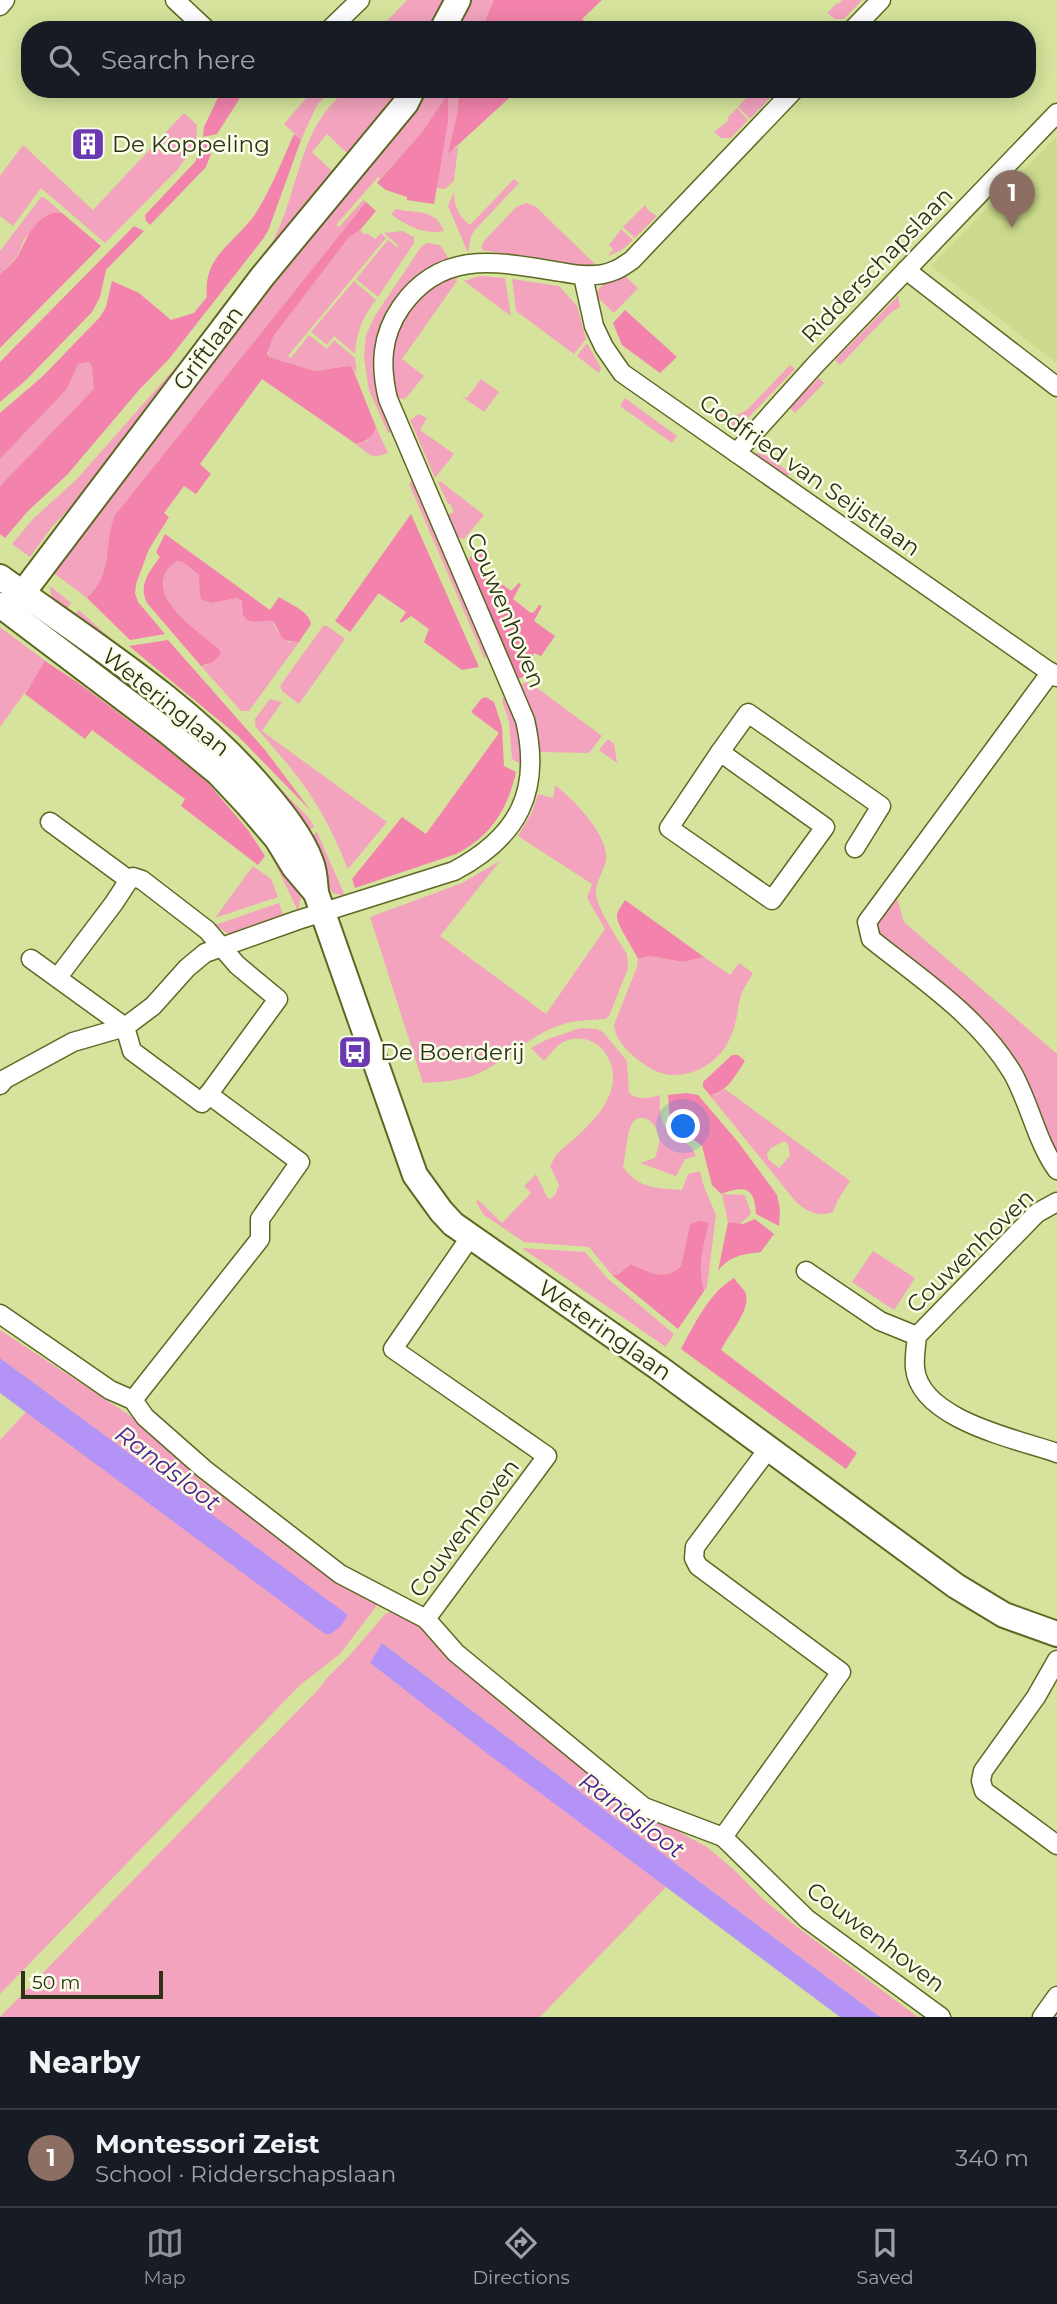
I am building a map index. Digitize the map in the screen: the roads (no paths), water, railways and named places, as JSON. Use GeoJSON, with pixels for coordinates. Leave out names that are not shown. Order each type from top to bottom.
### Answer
{"type":"FeatureCollection","features":[{"type":"Feature","properties":{"kind":"street"},"geometry":{"type":"LineString","coordinates":[[0,6],[5,0]]}},
{"type":"Feature","properties":{"kind":"street"},"geometry":{"type":"LineString","coordinates":[[175,0],[197,21]]}},
{"type":"Feature","properties":{"kind":"street"},"geometry":{"type":"LineString","coordinates":[[339,21],[360,0]]}},
{"type":"Feature","properties":{"kind":"street"},"geometry":{"type":"LineString","coordinates":[[447,21],[458,0]]}},
{"type":"Feature","properties":{"kind":"street"},"geometry":{"type":"LineString","coordinates":[[861,21],[881,0]]}},
{"type":"Feature","properties":{"kind":"street","name":"Griftlaan"},"geometry":{"type":"LineString","coordinates":[[11,603],[262,277],[408,98]]}},
{"type":"Feature","properties":{"kind":"street"},"geometry":{"type":"LineString","coordinates":[[583,276],[612,272],[632,260],[786,98]]}},
{"type":"Feature","properties":{"kind":"street","name":"Ridderschapslaan"},"geometry":{"type":"LineString","coordinates":[[736,453],[816,364],[1057,113]]}},
{"type":"Feature","properties":{"kind":"street","name":"Couwenhoven"},"geometry":{"type":"LineString","coordinates":[[0,1085],[5,1079],[74,1042],[125,1027],[153,1006],[205,953],[319,903],[454,871],[495,844],[511,825],[524,802],[531,771],[530,738],[525,720],[388,399],[383,377],[384,345],[394,316],[407,298],[425,281],[446,269],[477,262],[507,263],[583,276]]}},
{"type":"Feature","properties":{"kind":"street"},"geometry":{"type":"LineString","coordinates":[[906,270],[1057,387]]}},
{"type":"Feature","properties":{"kind":"street","name":"Godfried van Seijstlaan"},"geometry":{"type":"LineString","coordinates":[[583,276],[594,326],[604,347],[622,373],[1054,675]]}},
{"type":"Feature","properties":{"kind":"street","name":"Weteringlaan"},"geometry":{"type":"LineString","coordinates":[[0,577],[11,603],[218,774],[277,839],[319,903],[415,1175],[453,1224],[659,1367],[956,1586],[1004,1615],[1057,1634]]}},
{"type":"Feature","properties":{"kind":"street"},"geometry":{"type":"LineString","coordinates":[[1054,675],[867,922],[871,939],[964,1014],[990,1039],[1013,1074],[1057,1170]]}},
{"type":"Feature","properties":{"kind":"street"},"geometry":{"type":"LineString","coordinates":[[720,752],[825,827],[772,900],[669,828],[720,752],[748,713],[881,806],[855,848]]}},
{"type":"Feature","properties":{"kind":"street"},"geometry":{"type":"LineString","coordinates":[[50,822],[129,880]]}},
{"type":"Feature","properties":{"kind":"street"},"geometry":{"type":"LineString","coordinates":[[31,959],[125,1027],[132,1051],[202,1103],[278,999],[237,965],[207,930],[142,880],[133,877],[58,977]]}},
{"type":"Feature","properties":{"kind":"street"},"geometry":{"type":"LineString","coordinates":[[133,1401],[260,1239],[260,1219],[300,1162],[208,1094]]}},
{"type":"Feature","properties":{"kind":"street","name":"Couwenhoven"},"geometry":{"type":"LineString","coordinates":[[1057,1202],[1037,1213],[917,1336],[915,1369],[921,1387],[954,1416],[987,1432],[1057,1453]]}},
{"type":"Feature","properties":{"kind":"street","name":"Couwenhoven"},"geometry":{"type":"LineString","coordinates":[[426,1619],[547,1457],[393,1349],[471,1236]]}},
{"type":"Feature","properties":{"kind":"street","name":"Couwenhoven"},"geometry":{"type":"LineString","coordinates":[[806,1271],[880,1321],[917,1336]]}},
{"type":"Feature","properties":{"kind":"street","name":"Couwenhoven"},"geometry":{"type":"LineString","coordinates":[[0,1314],[110,1390],[133,1401],[145,1417],[204,1469],[340,1574],[426,1619],[456,1653],[644,1807],[723,1838],[807,1919],[941,2017]]}},
{"type":"Feature","properties":{"kind":"street"},"geometry":{"type":"LineString","coordinates":[[723,1838],[841,1672],[698,1566],[694,1558],[695,1547],[769,1448]]}},
{"type":"Feature","properties":{"kind":"street"},"geometry":{"type":"LineString","coordinates":[[1057,1660],[1036,1698],[983,1771],[981,1781],[984,1791],[1057,1845]]}},
{"type":"Feature","properties":{"kind":"street"},"geometry":{"type":"LineString","coordinates":[[1042,2017],[1057,1996]]}},
{"type":"Feature","properties":{"kind":"place","name":"De Koppeling"},"geometry":{"type":"Point","coordinates":[88,144]}},
{"type":"Feature","properties":{"kind":"place","name":"Montessori Zeist"},"geometry":{"type":"Point","coordinates":[1012,228]}},
{"type":"Feature","properties":{"kind":"place","name":"De Boerderij"},"geometry":{"type":"Point","coordinates":[355,1052]}},
{"type":"Feature","properties":{"kind":"water label","name":"Randsloot"},"geometry":{"type":"Point","coordinates":[168,1468]}},
{"type":"Feature","properties":{"kind":"water label","name":"Randsloot"},"geometry":{"type":"Point","coordinates":[632,1815]}}]}
